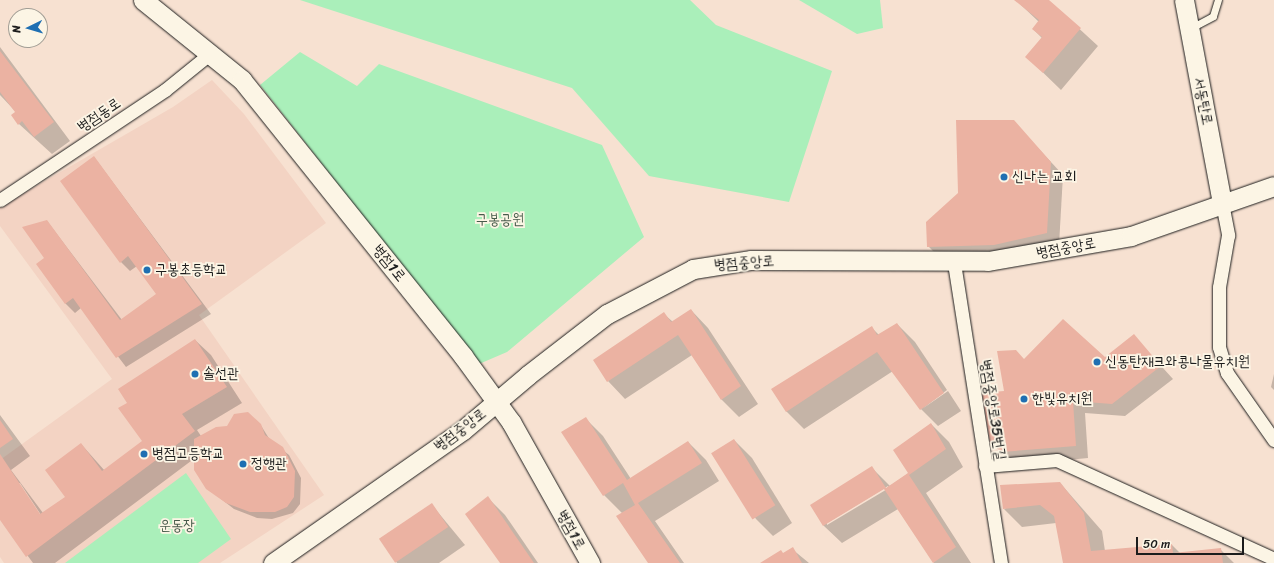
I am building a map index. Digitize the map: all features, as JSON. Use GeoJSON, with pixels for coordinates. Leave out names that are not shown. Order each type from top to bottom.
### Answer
{"type":"FeatureCollection","features":[{"type":"Feature","properties":{"kind":"street","name":"병점1로"},"geometry":{"type":"LineString","coordinates":[[143,0],[212,52],[242,80],[496,402],[590,563]]}},
{"type":"Feature","properties":{"kind":"street","name":"서동탄로"},"geometry":{"type":"LineString","coordinates":[[1184,0],[1222,203]]}},
{"type":"Feature","properties":{"kind":"street","name":"병점동로"},"geometry":{"type":"LineString","coordinates":[[0,200],[183,78],[212,52]]}},
{"type":"Feature","properties":{"kind":"street","name":"병점중앙로"},"geometry":{"type":"LineString","coordinates":[[273,563],[463,430],[607,314],[693,269],[751,260],[954,263],[1052,252],[1131,236],[1274,186]]}},
{"type":"Feature","properties":{"kind":"street"},"geometry":{"type":"LineString","coordinates":[[1222,203],[1228,235],[1219,287],[1219,347],[1227,373],[1274,440]]}},
{"type":"Feature","properties":{"kind":"street","name":"병점중앙로35번길"},"geometry":{"type":"LineString","coordinates":[[954,263],[1001,563]]}},
{"type":"Feature","properties":{"kind":"street"},"geometry":{"type":"LineString","coordinates":[[986,466],[1057,460],[1274,559]]}},
{"type":"Feature","properties":{"kind":"lane"},"geometry":{"type":"LineString","coordinates":[[1189,29],[1212,16],[1218,0]]}},
{"type":"Feature","properties":{"kind":"shaded area"},"geometry":{"type":"Polygon","coordinates":[[[212,80],[244,114],[326,223],[199,315],[324,495],[220,563],[4,563],[0,557],[0,460],[112,379],[0,226],[0,207],[173,107],[212,80]]]}},
{"type":"Feature","properties":{"kind":"green space"},"geometry":{"type":"Polygon","coordinates":[[[300,0],[690,0],[716,25],[832,71],[789,202],[649,176],[572,88],[300,0]]]}},
{"type":"Feature","properties":{"kind":"green space"},"geometry":{"type":"Polygon","coordinates":[[[799,0],[880,0],[883,28],[857,34],[799,0]]]}},
{"type":"Feature","properties":{"kind":"green space","name":"구봉공원"},"geometry":{"type":"Polygon","coordinates":[[[300,52],[357,86],[379,64],[602,145],[644,237],[507,352],[479,364],[260,85],[300,52]]]}},
{"type":"Feature","properties":{"kind":"green space","name":"운동장"},"geometry":{"type":"Polygon","coordinates":[[[186,473],[231,539],[198,563],[65,563],[186,473]]]}},
{"type":"Feature","properties":{"kind":"building"},"geometry":{"type":"Polygon","coordinates":[[[1014,0],[1049,0],[1081,28],[1043,73],[1025,57],[1042,37],[1032,29],[1039,20],[1014,0]]]}},
{"type":"Feature","properties":{"kind":"building"},"geometry":{"type":"Polygon","coordinates":[[[0,51],[54,122],[34,137],[22,121],[18,125],[11,115],[15,112],[0,92],[0,51]]]}},
{"type":"Feature","properties":{"kind":"building","name":"신나는 교회"},"geometry":{"type":"Polygon","coordinates":[[[956,120],[1014,120],[1051,162],[1047,233],[994,245],[927,247],[926,222],[958,193],[956,120]]]}},
{"type":"Feature","properties":{"kind":"building"},"geometry":{"type":"Polygon","coordinates":[[[94,156],[202,304],[116,358],[73,298],[65,304],[36,264],[44,258],[22,227],[47,220],[120,320],[156,294],[128,256],[120,263],[60,181],[94,156]]]}},
{"type":"Feature","properties":{"kind":"building"},"geometry":{"type":"Polygon","coordinates":[[[691,309],[741,386],[721,400],[678,335],[607,382],[593,360],[664,312],[671,322],[691,309]]]}},
{"type":"Feature","properties":{"kind":"building"},"geometry":{"type":"Polygon","coordinates":[[[1063,319],[1105,357],[1134,334],[1161,366],[1112,404],[1073,401],[1076,446],[1002,452],[990,443],[982,393],[1004,391],[997,351],[1016,350],[1024,359],[1063,319]]]}},
{"type":"Feature","properties":{"kind":"building"},"geometry":{"type":"Polygon","coordinates":[[[897,323],[944,393],[920,410],[877,352],[786,412],[771,389],[872,326],[877,335],[897,323]]]}},
{"type":"Feature","properties":{"kind":"building","name":"병점고등학교"},"geometry":{"type":"Polygon","coordinates":[[[195,339],[227,387],[182,414],[195,431],[26,557],[0,520],[0,454],[40,514],[65,497],[45,470],[81,443],[102,471],[142,441],[118,408],[127,403],[118,389],[195,339]]]}},
{"type":"Feature","properties":{"kind":"building","name":"정행관"},"geometry":{"type":"Polygon","coordinates":[[[248,412],[261,424],[265,435],[283,447],[295,471],[294,497],[287,507],[275,512],[250,512],[226,503],[206,489],[194,470],[194,439],[216,427],[227,426],[234,414],[248,412]]]}},
{"type":"Feature","properties":{"kind":"building"},"geometry":{"type":"Polygon","coordinates":[[[586,417],[627,480],[688,441],[702,463],[638,503],[680,563],[648,563],[616,516],[635,505],[623,483],[603,496],[561,432],[586,417]]]}},
{"type":"Feature","properties":{"kind":"building"},"geometry":{"type":"Polygon","coordinates":[[[0,420],[13,439],[0,448],[0,420]]]}},
{"type":"Feature","properties":{"kind":"building"},"geometry":{"type":"Polygon","coordinates":[[[931,423],[946,449],[909,475],[956,547],[933,563],[884,489],[823,526],[810,505],[872,466],[886,488],[908,473],[893,450],[931,423]]]}},
{"type":"Feature","properties":{"kind":"building"},"geometry":{"type":"Polygon","coordinates":[[[734,439],[775,505],[752,519],[711,453],[734,439]]]}},
{"type":"Feature","properties":{"kind":"building"},"geometry":{"type":"Polygon","coordinates":[[[1060,482],[1084,513],[1091,551],[1172,544],[1173,553],[1221,548],[1223,563],[1063,563],[1054,516],[1040,505],[1003,509],[1000,485],[1060,482]]]}},
{"type":"Feature","properties":{"kind":"building"},"geometry":{"type":"Polygon","coordinates":[[[488,496],[534,563],[500,563],[465,514],[488,496]]]}},
{"type":"Feature","properties":{"kind":"building"},"geometry":{"type":"Polygon","coordinates":[[[432,503],[448,527],[395,563],[379,539],[432,503]]]}},
{"type":"Feature","properties":{"kind":"building"},"geometry":{"type":"Polygon","coordinates":[[[793,547],[802,563],[760,563],[781,550],[783,553],[793,547]]]}},
{"type":"Feature","properties":{"kind":"place","name":"신나는 교회"},"geometry":{"type":"Point","coordinates":[1004,177]}},
{"type":"Feature","properties":{"kind":"place","name":"구봉초등학교"},"geometry":{"type":"Point","coordinates":[147,270]}},
{"type":"Feature","properties":{"kind":"place","name":"신동탄재크와콩나물유치원"},"geometry":{"type":"Point","coordinates":[1097,362]}},
{"type":"Feature","properties":{"kind":"place","name":"솔선관"},"geometry":{"type":"Point","coordinates":[195,374]}},
{"type":"Feature","properties":{"kind":"place","name":"한빛유치원"},"geometry":{"type":"Point","coordinates":[1024,399]}},
{"type":"Feature","properties":{"kind":"place","name":"병점고등학교"},"geometry":{"type":"Point","coordinates":[144,454]}},
{"type":"Feature","properties":{"kind":"place","name":"정행관"},"geometry":{"type":"Point","coordinates":[243,464]}}]}
